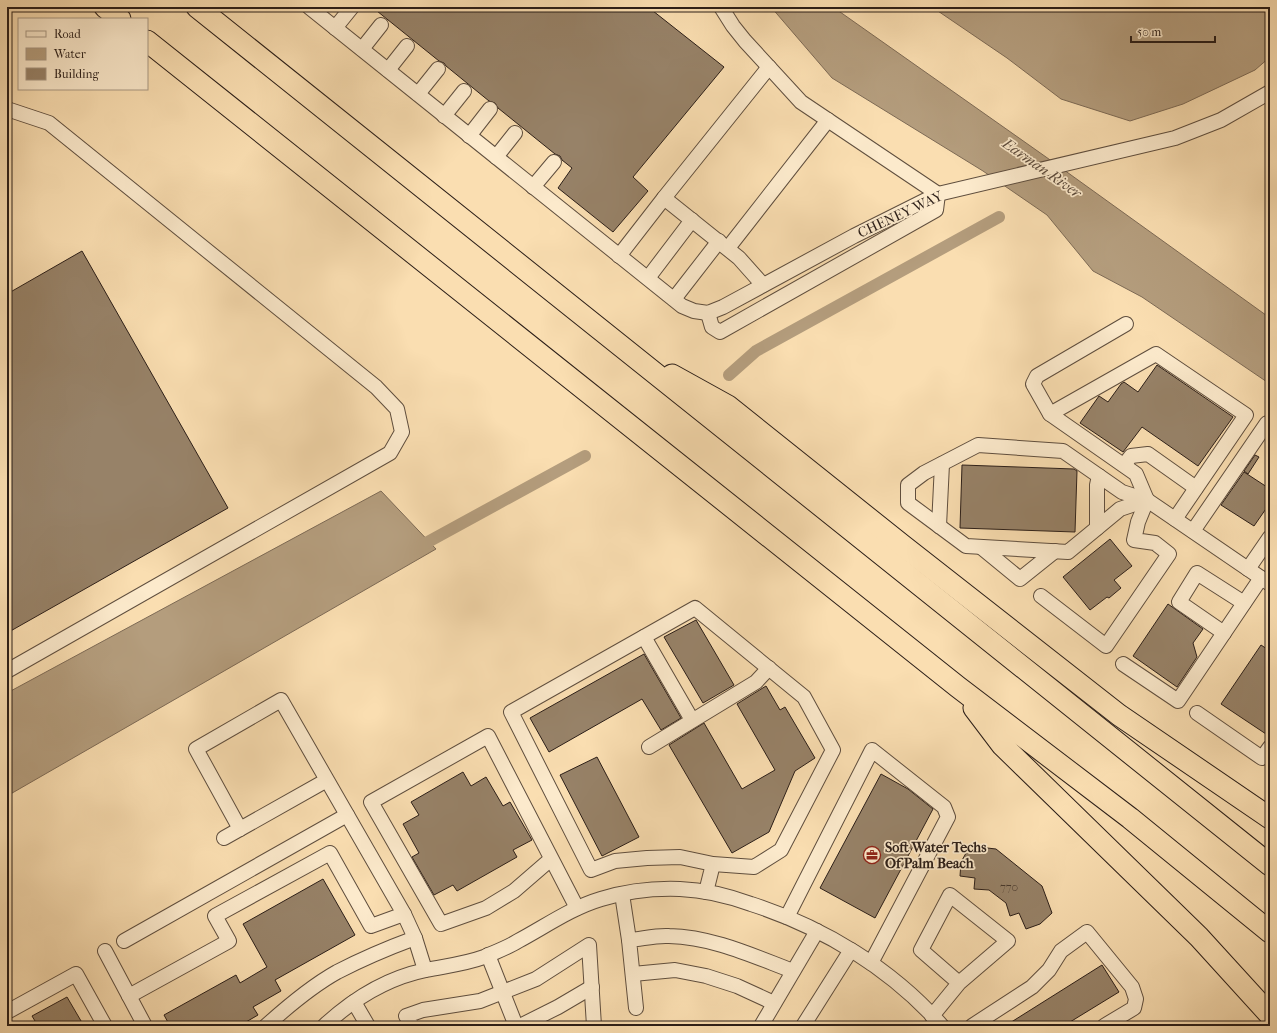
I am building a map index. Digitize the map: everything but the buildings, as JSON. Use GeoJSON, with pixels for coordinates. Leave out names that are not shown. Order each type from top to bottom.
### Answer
{"type":"FeatureCollection","features":[{"type":"Feature","properties":{"kind":"highway"},"geometry":{"type":"LineString","coordinates":[[104,7],[119,18]]}},
{"type":"Feature","properties":{"kind":"highway"},"geometry":{"type":"LineString","coordinates":[[197,7],[620,347],[1270,865]]}},
{"type":"Feature","properties":{"kind":"highway"},"geometry":{"type":"LineString","coordinates":[[148,42],[958,687],[1130,818],[1270,932]]}},
{"type":"Feature","properties":{"kind":"highway"},"geometry":{"type":"LineString","coordinates":[[620,347],[728,406],[1119,715],[1270,818]]}},
{"type":"Feature","properties":{"kind":"highway"},"geometry":{"type":"LineString","coordinates":[[958,687],[1002,745],[1199,936],[1270,1015]]}},
{"type":"Feature","properties":{"kind":"street"},"geometry":{"type":"LineString","coordinates":[[335,28],[352,7]]}},
{"type":"Feature","properties":{"kind":"street"},"geometry":{"type":"LineString","coordinates":[[311,8],[682,306],[694,311],[708,313],[712,327],[720,332],[936,210],[938,194],[801,102],[745,41],[721,7]]}},
{"type":"Feature","properties":{"kind":"street"},"geometry":{"type":"LineString","coordinates":[[362,49],[381,25]]}},
{"type":"Feature","properties":{"kind":"street"},"geometry":{"type":"LineString","coordinates":[[388,70],[407,46]]}},
{"type":"Feature","properties":{"kind":"street"},"geometry":{"type":"LineString","coordinates":[[619,256],[769,67]]}},
{"type":"Feature","properties":{"kind":"street"},"geometry":{"type":"LineString","coordinates":[[418,94],[438,69]]}},
{"type":"Feature","properties":{"kind":"street"},"geometry":{"type":"LineString","coordinates":[[444,116],[464,91]]}},
{"type":"Feature","properties":{"kind":"street","name":"CHENEY WAY"},"geometry":{"type":"LineString","coordinates":[[708,313],[854,236],[938,194],[1175,138],[1221,120],[1270,92]]}},
{"type":"Feature","properties":{"kind":"street"},"geometry":{"type":"LineString","coordinates":[[7,109],[49,123],[376,387],[397,409],[402,432],[390,453],[7,671]]}},
{"type":"Feature","properties":{"kind":"street"},"geometry":{"type":"LineString","coordinates":[[469,136],[490,109]]}},
{"type":"Feature","properties":{"kind":"street"},"geometry":{"type":"LineString","coordinates":[[674,299],[723,245],[828,120]]}},
{"type":"Feature","properties":{"kind":"street"},"geometry":{"type":"LineString","coordinates":[[496,157],[515,133]]}},
{"type":"Feature","properties":{"kind":"street"},"geometry":{"type":"LineString","coordinates":[[533,187],[554,162]]}},
{"type":"Feature","properties":{"kind":"street"},"geometry":{"type":"LineString","coordinates":[[664,198],[739,258],[763,285]]}},
{"type":"Feature","properties":{"kind":"street"},"geometry":{"type":"LineString","coordinates":[[648,278],[692,220]]}},
{"type":"Feature","properties":{"kind":"street"},"geometry":{"type":"LineString","coordinates":[[1041,596],[1106,646],[1169,554],[1156,543],[1134,540],[1138,522],[1147,500],[1136,474],[1050,414],[1033,384],[1037,376],[1126,324]]}},
{"type":"Feature","properties":{"kind":"street"},"geometry":{"type":"LineString","coordinates":[[1050,414],[1156,354],[1246,415],[1175,519]]}},
{"type":"Feature","properties":{"kind":"street"},"geometry":{"type":"LineString","coordinates":[[1193,531],[1267,423],[1270,424]]}},
{"type":"Feature","properties":{"kind":"street"},"geometry":{"type":"LineString","coordinates":[[1123,664],[1178,701],[1244,603],[1266,581],[1147,500],[1122,492],[1064,450],[978,445],[924,473],[908,485],[908,503],[966,546],[1055,552],[1068,552],[1120,509],[1147,500]]}},
{"type":"Feature","properties":{"kind":"street"},"geometry":{"type":"LineString","coordinates":[[1124,465],[1131,456],[1148,454],[1196,488]]}},
{"type":"Feature","properties":{"kind":"street"},"geometry":{"type":"LineString","coordinates":[[939,526],[942,464]]}},
{"type":"Feature","properties":{"kind":"street"},"geometry":{"type":"LineString","coordinates":[[1097,528],[1097,485],[1100,476]]}},
{"type":"Feature","properties":{"kind":"street"},"geometry":{"type":"LineString","coordinates":[[1248,569],[1270,537]]}},
{"type":"Feature","properties":{"kind":"street"},"geometry":{"type":"LineString","coordinates":[[981,547],[1020,579],[1055,552]]}},
{"type":"Feature","properties":{"kind":"street"},"geometry":{"type":"LineString","coordinates":[[1224,632],[1179,602],[1198,573],[1244,603]]}},
{"type":"Feature","properties":{"kind":"street"},"geometry":{"type":"LineString","coordinates":[[695,608],[768,668],[804,697],[833,750],[781,850],[754,867],[713,864],[680,857],[615,861],[591,870],[511,712],[695,608]]}},
{"type":"Feature","properties":{"kind":"street"},"geometry":{"type":"LineString","coordinates":[[644,637],[692,720]]}},
{"type":"Feature","properties":{"kind":"street"},"geometry":{"type":"LineString","coordinates":[[648,747],[756,682],[768,668]]}},
{"type":"Feature","properties":{"kind":"street"},"geometry":{"type":"LineString","coordinates":[[240,829],[196,749],[281,700],[404,914],[415,938],[426,970]]}},
{"type":"Feature","properties":{"kind":"street"},"geometry":{"type":"LineString","coordinates":[[1197,713],[1262,758],[1270,747]]}},
{"type":"Feature","properties":{"kind":"street"},"geometry":{"type":"LineString","coordinates":[[551,858],[514,891],[486,908],[440,924],[372,802],[488,736],[577,908]]}},
{"type":"Feature","properties":{"kind":"street"},"geometry":{"type":"LineString","coordinates":[[787,917],[872,750],[944,807],[948,817],[871,964]]}},
{"type":"Feature","properties":{"kind":"street"},"geometry":{"type":"LineString","coordinates":[[224,838],[327,780]]}},
{"type":"Feature","properties":{"kind":"street"},"geometry":{"type":"LineString","coordinates":[[124,941],[347,815]]}},
{"type":"Feature","properties":{"kind":"street"},"geometry":{"type":"LineString","coordinates":[[215,916],[330,853],[371,926],[404,914]]}},
{"type":"Feature","properties":{"kind":"street"},"geometry":{"type":"LineString","coordinates":[[706,892],[713,864]]}},
{"type":"Feature","properties":{"kind":"street"},"geometry":{"type":"LineString","coordinates":[[324,1026],[354,1002],[391,981],[426,970],[478,959],[518,942],[557,918],[599,899],[654,889],[682,889],[706,892],[737,899],[787,917],[817,931],[851,950],[888,976],[914,998],[942,1026]]}},
{"type":"Feature","properties":{"kind":"street"},"geometry":{"type":"LineString","coordinates":[[622,894],[629,940],[636,1008]]}},
{"type":"Feature","properties":{"kind":"street"},"geometry":{"type":"LineString","coordinates":[[932,1016],[959,983],[1008,941],[950,895],[921,950],[959,983]]}},
{"type":"Feature","properties":{"kind":"street"},"geometry":{"type":"LineString","coordinates":[[129,996],[228,941],[204,896]]}},
{"type":"Feature","properties":{"kind":"street"},"geometry":{"type":"LineString","coordinates":[[761,1026],[817,931]]}},
{"type":"Feature","properties":{"kind":"street"},"geometry":{"type":"LineString","coordinates":[[972,1026],[1032,987],[1049,970],[1060,951],[1087,932],[1132,986],[1136,999],[1134,1008],[1104,1026]]}},
{"type":"Feature","properties":{"kind":"street"},"geometry":{"type":"LineString","coordinates":[[629,940],[668,936],[695,938],[732,948],[793,971]]}},
{"type":"Feature","properties":{"kind":"street"},"geometry":{"type":"LineString","coordinates":[[268,1025],[291,1004],[335,973],[372,955],[415,938]]}},
{"type":"Feature","properties":{"kind":"street"},"geometry":{"type":"LineString","coordinates":[[412,1026],[406,1016],[423,1010],[480,1001],[536,979],[590,944],[594,1026]]}},
{"type":"Feature","properties":{"kind":"street"},"geometry":{"type":"LineString","coordinates":[[803,1026],[851,950]]}},
{"type":"Feature","properties":{"kind":"street"},"geometry":{"type":"LineString","coordinates":[[105,951],[145,1026]]}},
{"type":"Feature","properties":{"kind":"street"},"geometry":{"type":"LineString","coordinates":[[488,955],[516,1026]]}},
{"type":"Feature","properties":{"kind":"street"},"geometry":{"type":"LineString","coordinates":[[633,974],[676,970],[706,976],[737,986],[774,1003]]}},
{"type":"Feature","properties":{"kind":"street"},"geometry":{"type":"LineString","coordinates":[[7,1012],[76,974],[105,1026]]}},
{"type":"Feature","properties":{"kind":"street"},"geometry":{"type":"LineString","coordinates":[[520,1026],[558,1007],[592,987]]}},
{"type":"Feature","properties":{"kind":"street"},"geometry":{"type":"LineString","coordinates":[[354,1002],[368,1026]]}},
{"type":"Feature","properties":{"kind":"water","name":"Earman River"},"geometry":{"type":"Polygon","coordinates":[[[771,7],[833,7],[1046,157],[1270,318],[1270,384],[1142,297],[1093,271],[1047,215],[983,171],[832,78],[771,7]]]}},
{"type":"Feature","properties":{"kind":"water"},"geometry":{"type":"Polygon","coordinates":[[[932,7],[1270,7],[1270,57],[1255,70],[1183,104],[1130,121],[1061,99],[1007,58],[932,7]]]}},
{"type":"Feature","properties":{"kind":"water"},"geometry":{"type":"Polygon","coordinates":[[[381,491],[436,549],[7,796],[7,693],[381,491]]]}},
{"type":"Feature","properties":{"kind":"waterway"},"geometry":{"type":"LineString","coordinates":[[729,375],[756,351],[999,217]]}},
{"type":"Feature","properties":{"kind":"waterway"},"geometry":{"type":"LineString","coordinates":[[415,549],[585,456]]}},
{"type":"Feature","properties":{"kind":"place","name":"Soft Water Techs Of Palm Beach"},"geometry":{"type":"Point","coordinates":[872,855]}}]}
